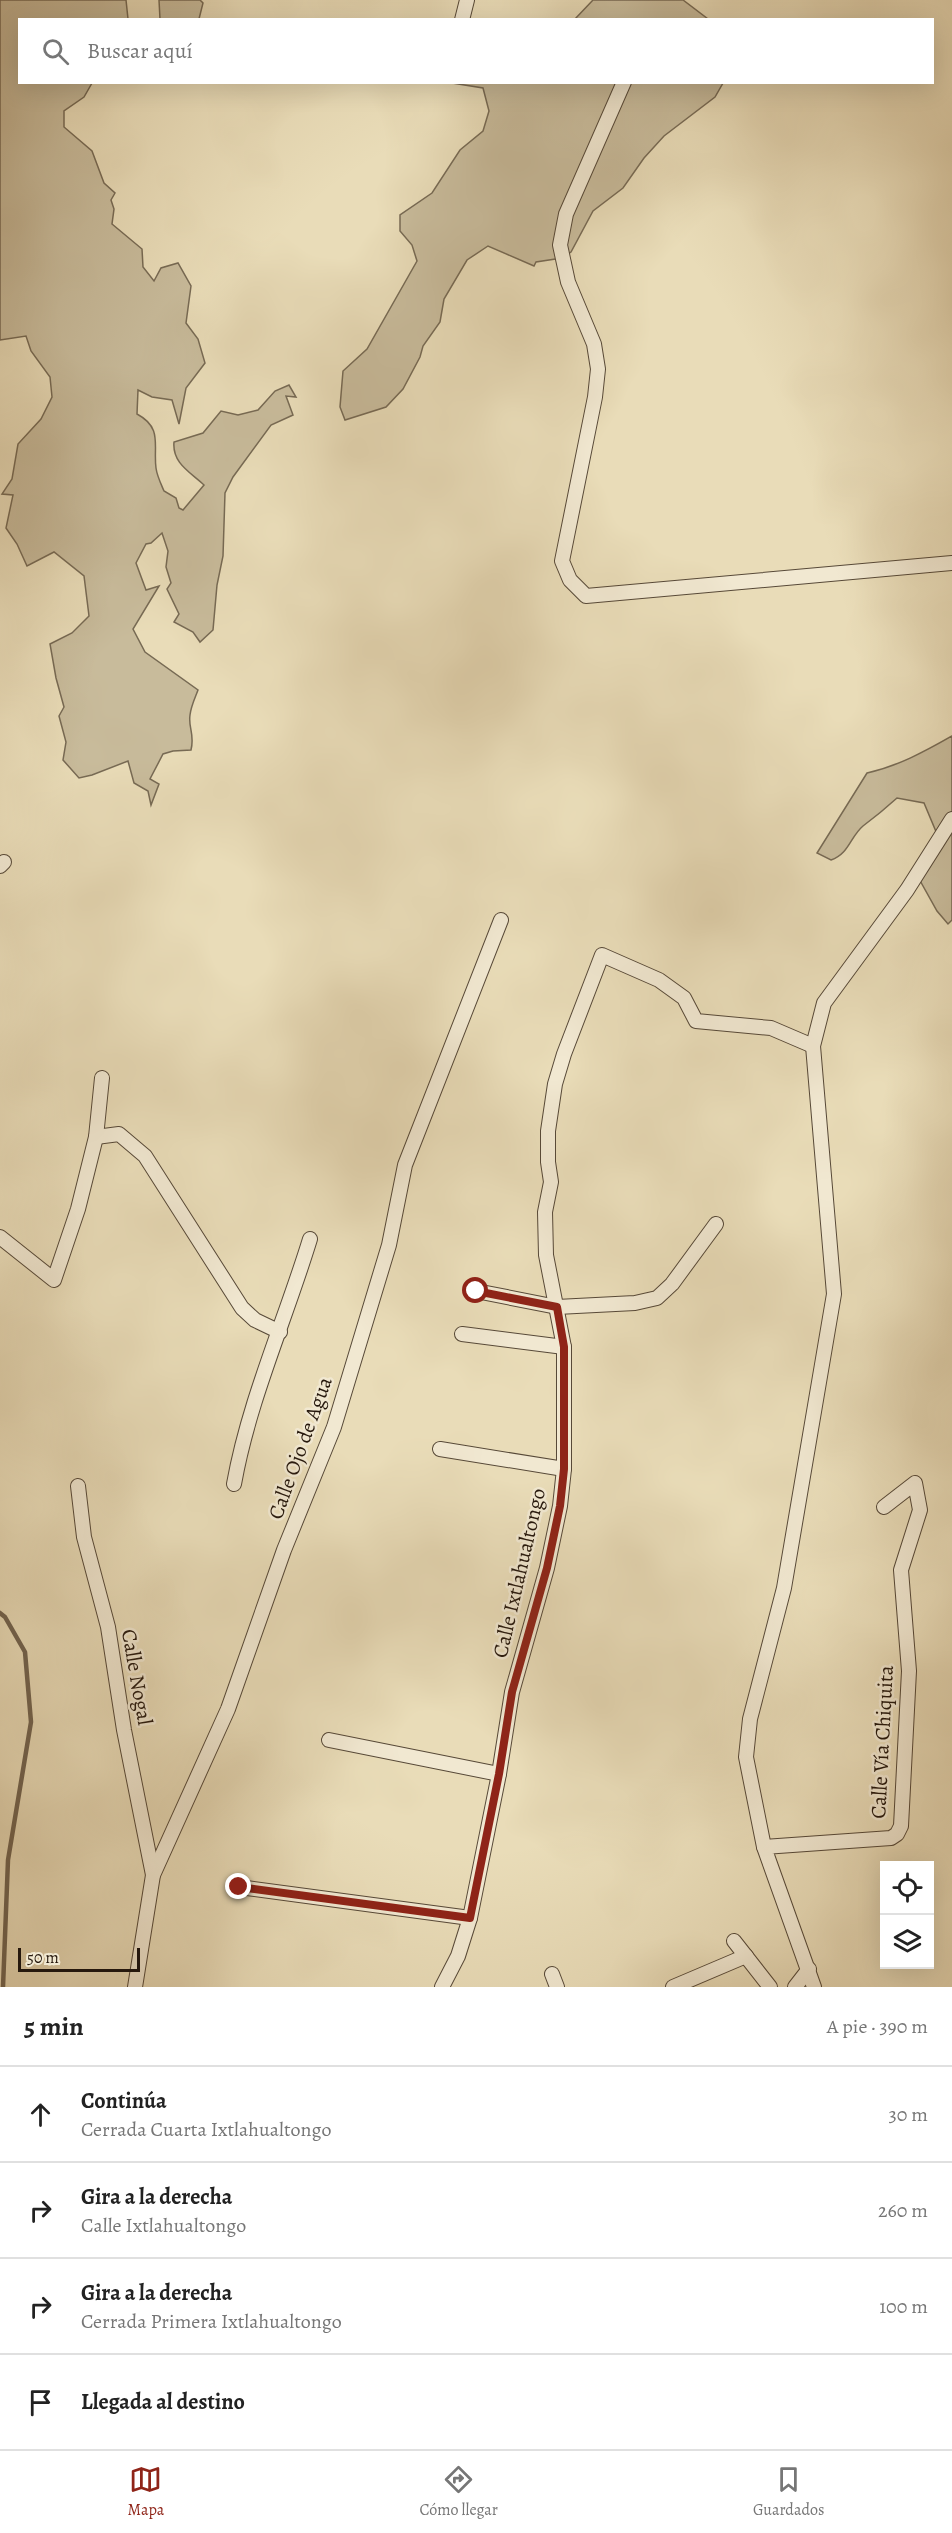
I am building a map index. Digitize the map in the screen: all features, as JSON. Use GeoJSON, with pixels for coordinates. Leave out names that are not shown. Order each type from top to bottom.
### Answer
{"type":"FeatureCollection","features":[{"type":"Feature","properties":{"kind":"street"},"geometry":{"type":"LineString","coordinates":[[462,18],[467,0]]}},
{"type":"Feature","properties":{"kind":"street"},"geometry":{"type":"LineString","coordinates":[[623,84],[566,214],[560,245],[568,282],[594,344],[598,369],[562,561],[570,580],[586,596],[952,563]]}},
{"type":"Feature","properties":{"kind":"street"},"geometry":{"type":"LineString","coordinates":[[814,1987],[764,1847],[746,1757],[750,1719],[784,1588],[834,1294],[813,1046],[824,1003],[907,890],[952,819]]}},
{"type":"Feature","properties":{"kind":"street","name":"Calle Ojo de Agua"},"geometry":{"type":"LineString","coordinates":[[135,1987],[153,1875],[228,1709],[284,1551],[334,1427],[389,1245],[405,1165],[501,920]]}},
{"type":"Feature","properties":{"kind":"street","name":"Calle Ixtlahualtongo"},"geometry":{"type":"LineString","coordinates":[[442,1987],[458,1956],[470,1918],[499,1774],[512,1692],[554,1536],[564,1469],[564,1347],[546,1255],[545,1212],[551,1182],[548,1162],[548,1131],[555,1084],[564,1054],[602,955],[659,980],[684,998],[696,1021],[771,1028],[813,1046]]}},
{"type":"Feature","properties":{"kind":"street"},"geometry":{"type":"LineString","coordinates":[[0,1237],[54,1280],[78,1209],[96,1137],[102,1078]]}},
{"type":"Feature","properties":{"kind":"street"},"geometry":{"type":"LineString","coordinates":[[96,1137],[119,1134],[145,1156],[243,1308],[255,1320],[280,1332]]}},
{"type":"Feature","properties":{"kind":"street"},"geometry":{"type":"LineString","coordinates":[[476,1291],[557,1307],[635,1303],[657,1298],[672,1284],[716,1224]]}},
{"type":"Feature","properties":{"kind":"street"},"geometry":{"type":"LineString","coordinates":[[234,1484],[240,1452],[266,1368],[310,1239]]}},
{"type":"Feature","properties":{"kind":"street"},"geometry":{"type":"LineString","coordinates":[[462,1334],[564,1347]]}},
{"type":"Feature","properties":{"kind":"street"},"geometry":{"type":"LineString","coordinates":[[440,1449],[564,1469]]}},
{"type":"Feature","properties":{"kind":"street","name":"Calle Vía Chiquita"},"geometry":{"type":"LineString","coordinates":[[764,1847],[891,1838],[901,1827],[909,1671],[901,1570],[920,1510],[915,1483],[884,1507]]}},
{"type":"Feature","properties":{"kind":"street","name":"Calle Nogal"},"geometry":{"type":"LineString","coordinates":[[78,1486],[84,1537],[108,1627],[124,1731],[153,1875]]}},
{"type":"Feature","properties":{"kind":"street"},"geometry":{"type":"LineString","coordinates":[[329,1740],[499,1774]]}},
{"type":"Feature","properties":{"kind":"street"},"geometry":{"type":"LineString","coordinates":[[239,1887],[470,1918]]}},
{"type":"Feature","properties":{"kind":"street"},"geometry":{"type":"LineString","coordinates":[[734,1941],[770,1987]]}},
{"type":"Feature","properties":{"kind":"street"},"geometry":{"type":"LineString","coordinates":[[673,1987],[746,1956]]}},
{"type":"Feature","properties":{"kind":"street"},"geometry":{"type":"LineString","coordinates":[[795,1987],[809,1969]]}},
{"type":"Feature","properties":{"kind":"shaded area"},"geometry":{"type":"Polygon","coordinates":[[[0,0],[126,0],[128,18],[18,18],[18,84],[91,84],[84,97],[64,111],[64,127],[92,151],[104,183],[115,193],[111,200],[114,209],[112,224],[142,249],[143,267],[154,281],[161,268],[178,263],[191,286],[186,323],[198,339],[205,363],[186,388],[179,424],[172,400],[152,397],[138,390],[137,414],[151,425],[154,431],[155,460],[164,491],[176,498],[179,508],[183,510],[204,485],[179,461],[174,442],[203,433],[221,411],[238,415],[258,410],[275,391],[289,385],[296,397],[286,396],[293,415],[271,425],[233,477],[225,493],[223,556],[217,585],[213,630],[200,642],[193,632],[174,622],[179,614],[167,589],[171,583],[166,567],[168,551],[162,533],[151,543],[146,544],[136,563],[146,590],[159,586],[133,629],[145,652],[198,690],[190,715],[191,750],[163,754],[150,779],[159,784],[151,805],[148,791],[134,783],[128,761],[79,778],[63,760],[66,742],[59,716],[64,707],[50,644],[72,633],[89,616],[84,576],[54,552],[27,566],[17,544],[6,528],[13,495],[2,494],[12,479],[18,444],[41,419],[52,397],[50,377],[31,351],[26,336],[0,340],[0,0]]]}},
{"type":"Feature","properties":{"kind":"shaded area"},"geometry":{"type":"Polygon","coordinates":[[[159,0],[200,0],[203,3],[199,18],[160,18],[159,0]]]}},
{"type":"Feature","properties":{"kind":"shaded area"},"geometry":{"type":"Polygon","coordinates":[[[593,0],[683,0],[707,18],[576,18],[593,0]]]}},
{"type":"Feature","properties":{"kind":"shaded area"},"geometry":{"type":"Polygon","coordinates":[[[458,84],[722,84],[715,97],[664,136],[644,158],[623,188],[593,211],[571,252],[562,258],[536,262],[534,266],[488,246],[467,260],[444,299],[440,322],[423,346],[420,357],[403,389],[386,407],[345,420],[340,407],[343,371],[367,349],[417,261],[412,245],[400,231],[400,215],[432,193],[460,150],[483,131],[489,111],[483,88],[458,84]]]}},
{"type":"Feature","properties":{"kind":"shaded area"},"geometry":{"type":"Polygon","coordinates":[[[952,736],[952,920],[948,924],[937,911],[918,877],[937,834],[924,803],[897,798],[863,826],[842,854],[831,860],[817,853],[867,773],[911,758],[952,736]]]}},
{"type":"Feature","properties":{"kind":"waterway"},"geometry":{"type":"LineString","coordinates":[[0,1613],[5,1617],[25,1652],[31,1722],[8,1860],[3,1987]]}},
{"type":"Feature","properties":{"kind":"route"},"geometry":{"type":"LineString","coordinates":[[239,1887],[470,1918],[499,1774],[512,1692],[547,1568],[560,1506],[564,1469],[564,1347],[557,1307],[476,1291]]}}]}
